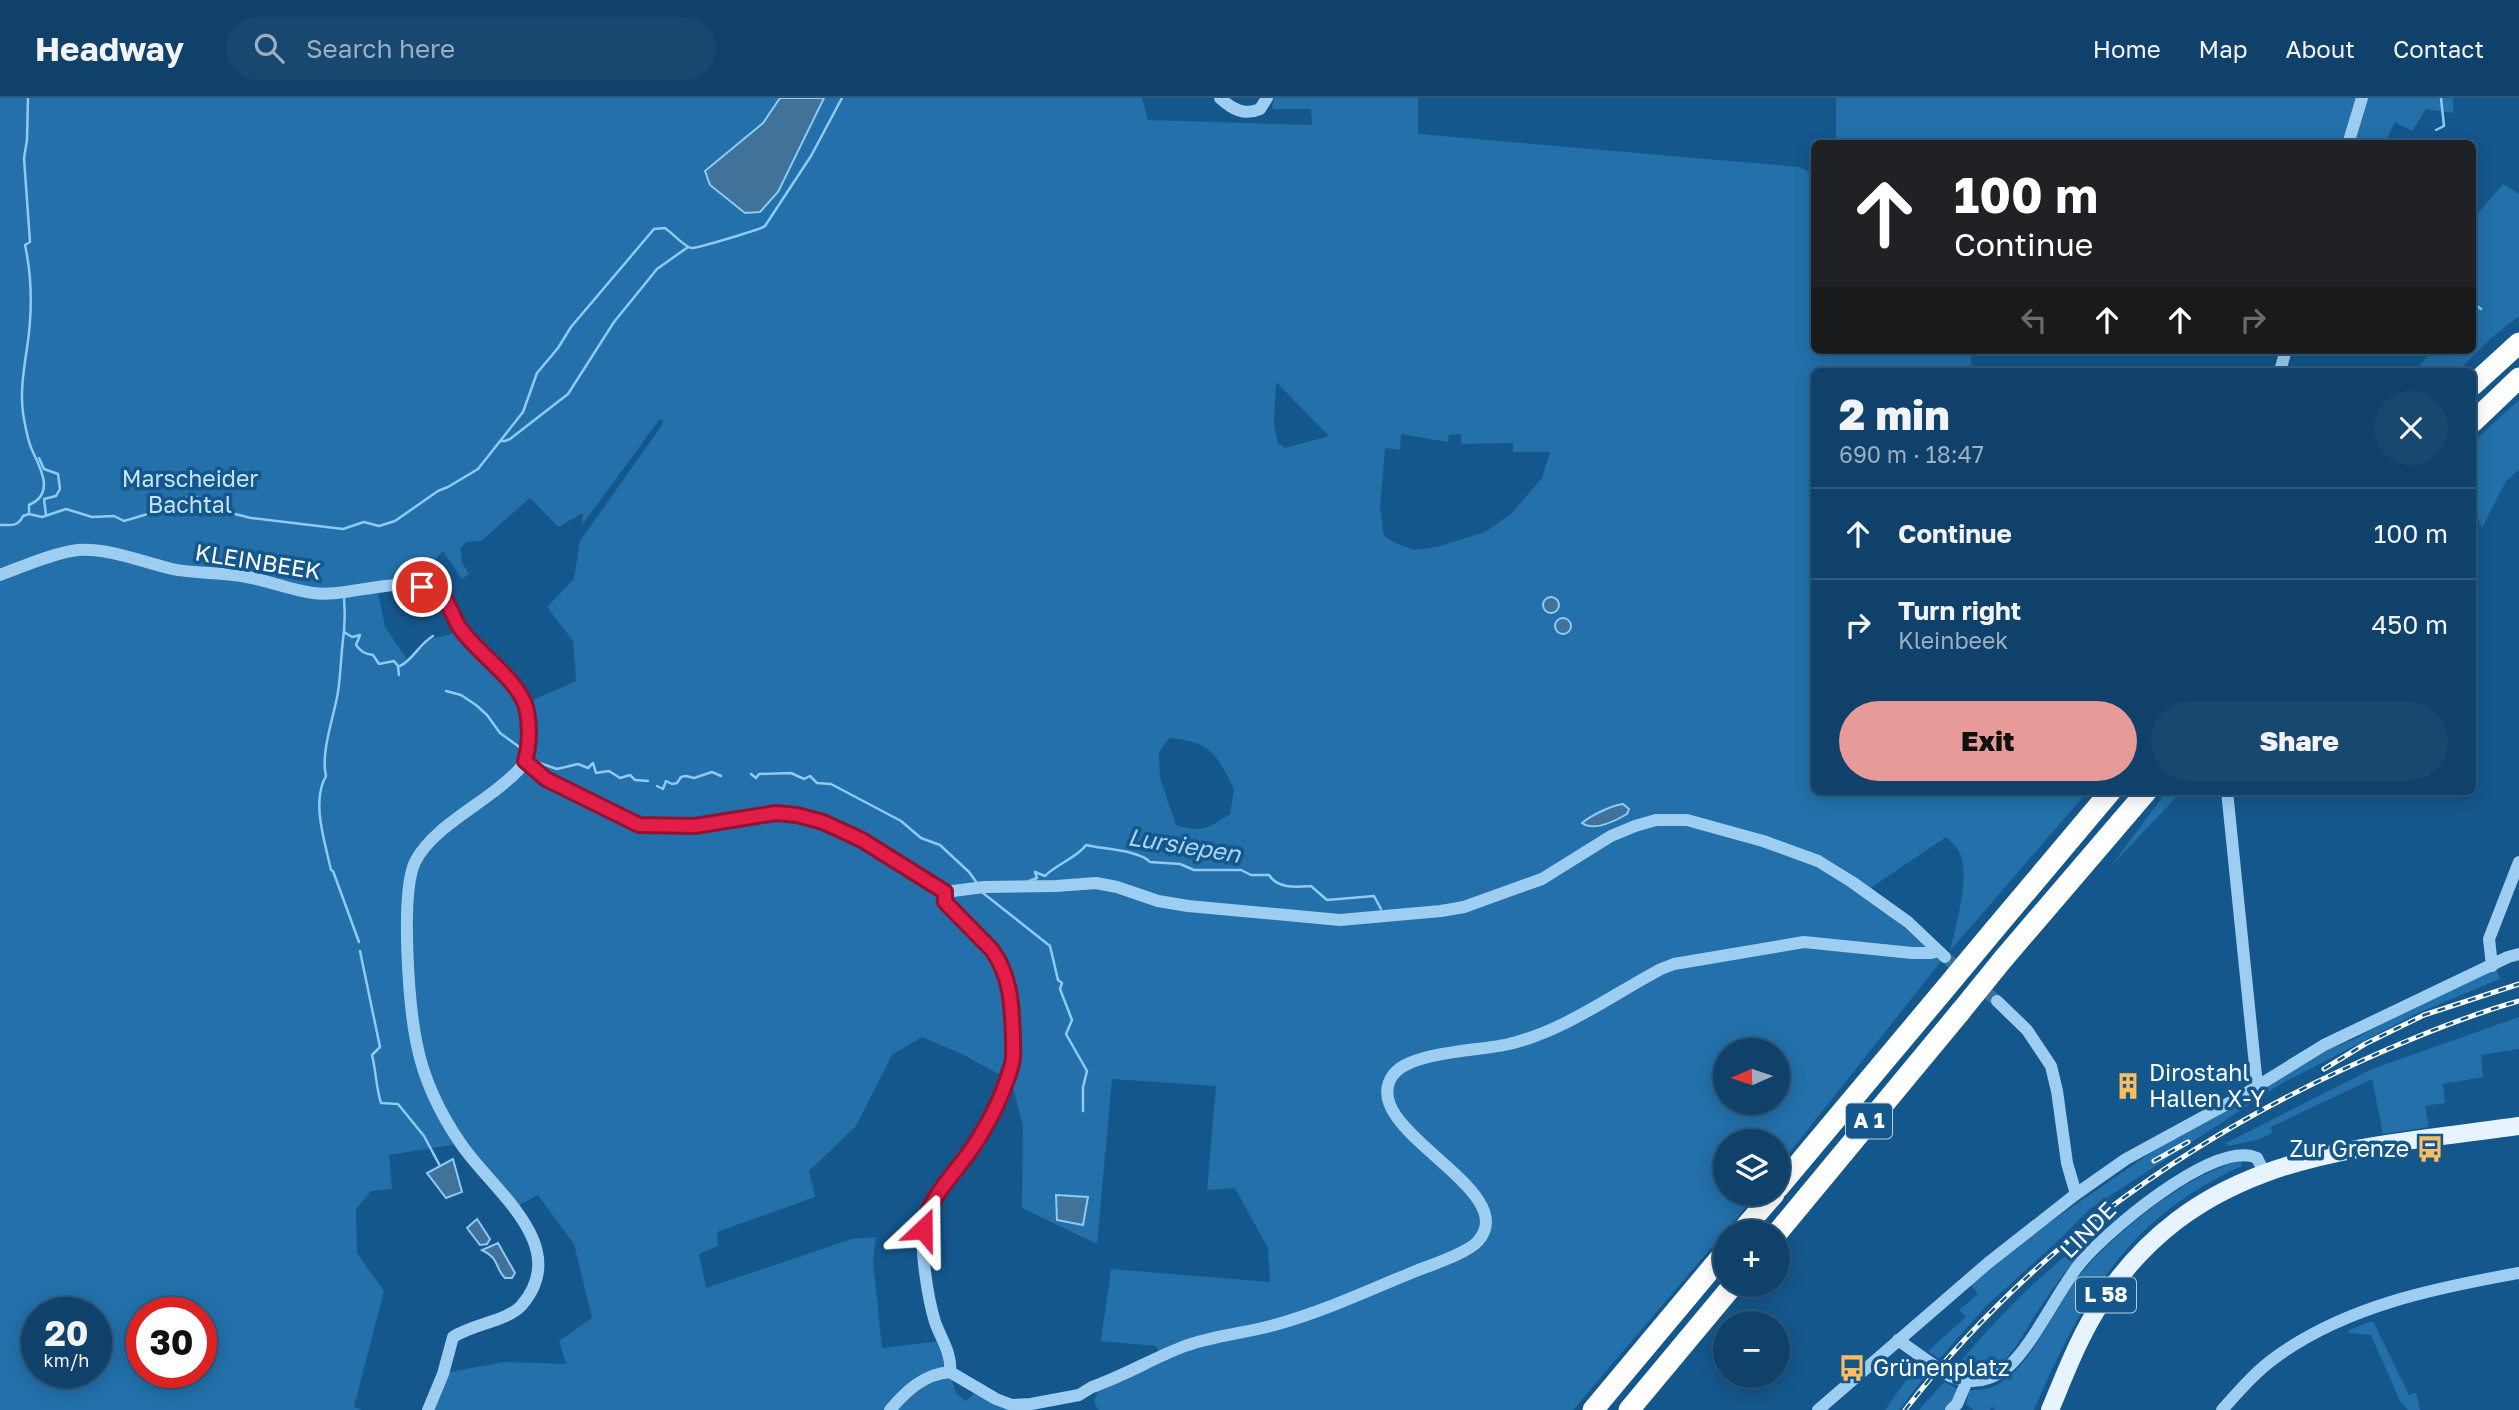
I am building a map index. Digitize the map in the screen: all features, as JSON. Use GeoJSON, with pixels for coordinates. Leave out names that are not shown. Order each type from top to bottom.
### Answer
{"type":"FeatureCollection","features":[{"type":"Feature","properties":{"kind":"highway"},"geometry":{"type":"LineString","coordinates":[[2476,382],[2519,343]]}},
{"type":"Feature","properties":{"kind":"highway"},"geometry":{"type":"LineString","coordinates":[[2476,419],[2519,378]]}},
{"type":"Feature","properties":{"kind":"highway","name":"A 1"},"geometry":{"type":"LineString","coordinates":[[1790,1174],[2108,795]]}},
{"type":"Feature","properties":{"kind":"highway","name":"A 1"},"geometry":{"type":"LineString","coordinates":[[1788,1220],[2004,958],[2144,795]]}},
{"type":"Feature","properties":{"kind":"highway"},"geometry":{"type":"LineString","coordinates":[[1751,1220],[1764,1206]]}},
{"type":"Feature","properties":{"kind":"highway"},"geometry":{"type":"LineString","coordinates":[[1593,1410],[1713,1267]]}},
{"type":"Feature","properties":{"kind":"highway"},"geometry":{"type":"LineString","coordinates":[[1629,1410],[1723,1297]]}},
{"type":"Feature","properties":{"kind":"main road","name":"L 58"},"geometry":{"type":"LineString","coordinates":[[2050,1410],[2085,1329],[2131,1262],[2152,1240],[2186,1213],[2227,1188],[2264,1172],[2341,1152],[2519,1126]]}},
{"type":"Feature","properties":{"kind":"street"},"geometry":{"type":"LineString","coordinates":[[1220,98],[1229,106],[1246,112],[1260,109],[1267,98]]}},
{"type":"Feature","properties":{"kind":"street"},"geometry":{"type":"LineString","coordinates":[[2349,140],[2361,98]]}},
{"type":"Feature","properties":{"kind":"street","name":"KLEINBEEK"},"geometry":{"type":"LineString","coordinates":[[0,575],[77,550],[104,552],[177,570],[247,577],[317,594],[334,595],[392,586],[434,589],[444,597],[466,636],[492,664],[500,668],[526,706],[529,741],[525,761]]}},
{"type":"Feature","properties":{"kind":"street"},"geometry":{"type":"LineString","coordinates":[[428,1410],[443,1374],[453,1337],[469,1327],[514,1312],[528,1296],[539,1259],[530,1232],[496,1183],[461,1145],[438,1106],[427,1080],[417,1046],[410,990],[408,948],[411,875],[416,861],[436,834],[505,783],[525,761],[546,779],[639,825],[695,826],[776,813],[823,822],[862,840],[945,892],[984,887],[1096,883],[1158,901],[1188,906],[1348,920],[1441,911],[1475,904],[1524,887],[1555,872],[1611,836],[1642,823],[1668,819],[1700,822],[1811,858],[1853,882],[1909,922],[1941,954],[1804,942],[1674,964],[1544,1034],[1509,1044],[1431,1057],[1404,1065],[1388,1083],[1389,1100],[1404,1126],[1479,1200],[1486,1218],[1485,1229],[1478,1242],[1450,1258],[1278,1324],[1214,1337],[1183,1347],[1079,1395],[1031,1405],[1012,1405],[996,1399],[950,1372],[934,1375],[915,1384],[890,1410]]}},
{"type":"Feature","properties":{"kind":"street"},"geometry":{"type":"LineString","coordinates":[[2227,795],[2256,1084]]}},
{"type":"Feature","properties":{"kind":"street"},"geometry":{"type":"LineString","coordinates":[[2492,966],[2489,939],[2519,862]]}},
{"type":"Feature","properties":{"kind":"street"},"geometry":{"type":"LineString","coordinates":[[945,892],[945,902],[999,959],[1009,989],[1013,1057],[984,1130],[960,1162],[925,1219],[929,1298],[949,1353],[950,1372]]}},
{"type":"Feature","properties":{"kind":"street","name":"LINDE"},"geometry":{"type":"LineString","coordinates":[[1818,1410],[1988,1263],[2076,1194],[2126,1159],[2238,1098],[2256,1084],[2324,1045],[2519,954]]}},
{"type":"Feature","properties":{"kind":"street"},"geometry":{"type":"LineString","coordinates":[[1997,1001],[2027,1030],[2051,1066],[2067,1163],[2076,1194]]}},
{"type":"Feature","properties":{"kind":"street","name":"LINDE"},"geometry":{"type":"LineString","coordinates":[[1967,1381],[1990,1378],[2013,1363],[2080,1264],[2129,1218],[2176,1182],[2207,1165],[2242,1156],[2257,1158],[2264,1172]]}},
{"type":"Feature","properties":{"kind":"street"},"geometry":{"type":"LineString","coordinates":[[2222,1410],[2251,1377],[2274,1358],[2330,1325],[2405,1298],[2519,1273]]}},
{"type":"Feature","properties":{"kind":"street"},"geometry":{"type":"LineString","coordinates":[[1898,1340],[1950,1376],[1967,1381],[1957,1404],[1951,1410]]}},
{"type":"Feature","properties":{"kind":"green space","name":"Marscheider Bachtal"},"geometry":{"type":"Polygon","coordinates":[[[0,98],[1142,98],[1148,120],[1312,125],[1311,109],[1272,109],[1274,98],[1418,98],[1418,134],[1799,167],[1811,173],[1811,354],[1970,354],[1972,368],[1811,368],[1811,795],[2085,795],[1950,951],[1964,876],[1960,853],[1946,837],[1863,893],[1942,960],[1790,1152],[1790,1129],[1713,1129],[1713,1206],[1747,1206],[1735,1220],[1713,1220],[1713,1246],[1573,1410],[1099,1410],[1094,1403],[1097,1393],[1162,1361],[1156,1346],[1101,1341],[1111,1269],[1270,1282],[1268,1248],[1235,1188],[1207,1190],[1216,1086],[1112,1079],[1097,1244],[1022,1208],[1023,1125],[1011,1081],[964,1055],[922,1037],[892,1055],[856,1126],[809,1171],[815,1197],[717,1232],[718,1246],[699,1254],[706,1288],[852,1239],[876,1237],[873,1262],[882,1348],[940,1341],[956,1393],[966,1401],[975,1393],[995,1405],[1012,1410],[434,1410],[449,1372],[505,1362],[566,1364],[559,1341],[592,1318],[574,1244],[538,1195],[512,1209],[458,1144],[389,1155],[392,1189],[371,1191],[356,1209],[357,1253],[384,1291],[354,1407],[362,1410],[0,1410],[0,98]],[[1276,382],[1274,426],[1278,443],[1285,448],[1329,436],[1276,382]],[[659,420],[582,525],[583,513],[558,527],[530,498],[481,541],[466,542],[460,549],[462,563],[469,574],[462,579],[443,551],[432,563],[423,580],[376,582],[385,627],[407,659],[430,639],[456,633],[522,705],[576,681],[573,641],[547,607],[574,579],[580,541],[662,425],[663,420],[659,420]],[[1401,434],[1400,450],[1385,448],[1380,508],[1384,536],[1415,550],[1437,547],[1485,532],[1511,514],[1542,478],[1550,452],[1513,452],[1513,443],[1461,444],[1461,434],[1449,435],[1448,442],[1401,434]],[[1169,738],[1159,752],[1160,778],[1176,825],[1193,829],[1205,828],[1230,814],[1234,789],[1217,758],[1203,746],[1169,738]]]}},
{"type":"Feature","properties":{"kind":"green space"},"geometry":{"type":"Polygon","coordinates":[[[1836,98],[2453,98],[2453,113],[2426,109],[2412,131],[2395,122],[2386,140],[1836,140],[1836,98]]]}},
{"type":"Feature","properties":{"kind":"green space"},"geometry":{"type":"Polygon","coordinates":[[[2503,184],[2519,194],[2519,316],[2476,353],[2476,216],[2503,184]]]}},
{"type":"Feature","properties":{"kind":"green space"},"geometry":{"type":"Polygon","coordinates":[[[2430,354],[2475,354],[2461,368],[2418,368],[2430,354]]]}},
{"type":"Feature","properties":{"kind":"green space"},"geometry":{"type":"Polygon","coordinates":[[[2519,400],[2519,470],[2506,481],[2482,528],[2476,512],[2476,439],[2519,400]]]}},
{"type":"Feature","properties":{"kind":"green space"},"geometry":{"type":"Polygon","coordinates":[[[2164,795],[2178,795],[2111,866],[2164,795]]]}},
{"type":"Feature","properties":{"kind":"green space"},"geometry":{"type":"Polygon","coordinates":[[[2496,969],[2500,979],[2418,1013],[2279,1085],[2090,1209],[1986,1306],[1939,1359],[1928,1351],[1966,1317],[1959,1310],[1978,1294],[1971,1285],[2021,1242],[2162,1145],[2221,1114],[2268,1082],[2322,1052],[2357,1038],[2415,1005],[2496,969]]]}},
{"type":"Feature","properties":{"kind":"green space"},"geometry":{"type":"Polygon","coordinates":[[[2519,1017],[2519,1049],[2481,1055],[2483,1077],[2443,1084],[2445,1103],[2425,1106],[2429,1127],[2383,1134],[2372,1079],[2271,1127],[2272,1133],[2260,1139],[2229,1146],[2226,1143],[2372,1069],[2519,1017]]]}},
{"type":"Feature","properties":{"kind":"green space"},"geometry":{"type":"Polygon","coordinates":[[[2241,1161],[2242,1166],[2202,1187],[2168,1210],[2138,1237],[2113,1266],[2070,1333],[2034,1410],[1995,1410],[1992,1406],[1990,1410],[1974,1410],[1966,1404],[1969,1391],[1990,1388],[2015,1371],[2037,1344],[2072,1285],[2125,1230],[2173,1193],[2220,1167],[2241,1161]]]}},
{"type":"Feature","properties":{"kind":"green space"},"geometry":{"type":"Polygon","coordinates":[[[2074,1249],[2083,1252],[2058,1281],[2005,1360],[1983,1373],[1970,1374],[1954,1369],[2011,1306],[2074,1249]]]}},
{"type":"Feature","properties":{"kind":"green space"},"geometry":{"type":"Polygon","coordinates":[[[2373,1321],[2409,1395],[2416,1393],[2420,1410],[2408,1410],[2400,1401],[2371,1335],[2349,1333],[2349,1330],[2373,1321]]]}},
{"type":"Feature","properties":{"kind":"green space"},"geometry":{"type":"Polygon","coordinates":[[[1918,1364],[1928,1372],[1899,1410],[1885,1410],[1918,1364]]]}},
{"type":"Feature","properties":{"kind":"green space"},"geometry":{"type":"Polygon","coordinates":[[[1944,1382],[1958,1391],[1946,1410],[1919,1410],[1944,1382]]]}},
{"type":"Feature","properties":{"kind":"shaded area"},"geometry":{"type":"Polygon","coordinates":[[[780,98],[824,98],[778,192],[760,212],[745,213],[710,185],[705,171],[763,123],[780,98]]]}},
{"type":"Feature","properties":{"kind":"shaded area"},"geometry":{"type":"Polygon","coordinates":[[[1551,597],[1557,599],[1557,611],[1551,613],[1545,611],[1543,605],[1545,599],[1551,597]]]}},
{"type":"Feature","properties":{"kind":"shaded area"},"geometry":{"type":"Polygon","coordinates":[[[1560,618],[1566,618],[1571,626],[1569,632],[1560,634],[1555,629],[1555,623],[1560,618]]]}},
{"type":"Feature","properties":{"kind":"shaded area"},"geometry":{"type":"Polygon","coordinates":[[[1623,804],[1629,809],[1627,814],[1617,820],[1598,826],[1582,823],[1601,811],[1623,804]]]}},
{"type":"Feature","properties":{"kind":"shaded area"},"geometry":{"type":"Polygon","coordinates":[[[453,1159],[462,1192],[446,1198],[427,1173],[453,1159]]]}},
{"type":"Feature","properties":{"kind":"shaded area"},"geometry":{"type":"Polygon","coordinates":[[[1056,1195],[1088,1197],[1083,1225],[1057,1220],[1056,1195]]]}},
{"type":"Feature","properties":{"kind":"shaded area"},"geometry":{"type":"Polygon","coordinates":[[[477,1219],[490,1239],[487,1244],[480,1245],[467,1228],[477,1219]]]}},
{"type":"Feature","properties":{"kind":"shaded area"},"geometry":{"type":"Polygon","coordinates":[[[498,1243],[515,1273],[512,1278],[505,1278],[495,1260],[482,1250],[498,1243]]]}},
{"type":"Feature","properties":{"kind":"waterway"},"geometry":{"type":"LineString","coordinates":[[28,98],[24,158],[30,242],[25,245],[30,309],[22,405],[27,436],[44,480],[42,494],[29,505],[29,514]]}},
{"type":"Feature","properties":{"kind":"waterway"},"geometry":{"type":"LineString","coordinates":[[0,525],[16,524],[29,514],[42,517],[66,509],[92,517],[114,516],[124,521],[171,507],[183,513],[187,508],[188,496],[196,497],[227,512],[251,518],[343,529],[364,522],[379,526],[395,521],[438,491],[478,469],[523,412],[537,373],[571,327],[654,229],[665,228],[691,248],[765,226],[811,156],[842,98]]}},
{"type":"Feature","properties":{"kind":"waterway"},"geometry":{"type":"LineString","coordinates":[[2436,130],[2444,126],[2441,98]]}},
{"type":"Feature","properties":{"kind":"waterway"},"geometry":{"type":"LineString","coordinates":[[501,441],[510,439],[568,394],[614,322],[657,269],[688,247]]}},
{"type":"Feature","properties":{"kind":"waterway"},"geometry":{"type":"LineString","coordinates":[[2476,305],[2481,309]]}},
{"type":"Feature","properties":{"kind":"waterway"},"geometry":{"type":"LineString","coordinates":[[39,458],[44,469],[58,474],[60,489],[56,496],[44,499],[46,515]]}},
{"type":"Feature","properties":{"kind":"waterway","name":"Lursiepen"},"geometry":{"type":"LineString","coordinates":[[344,597],[344,632],[352,637],[360,635],[356,645],[363,652],[373,655],[379,664],[394,661],[399,675]]}},
{"type":"Feature","properties":{"kind":"waterway"},"geometry":{"type":"LineString","coordinates":[[344,632],[338,692],[326,745],[326,776],[319,810],[331,870],[359,942]]}},
{"type":"Feature","properties":{"kind":"waterway"},"geometry":{"type":"LineString","coordinates":[[400,666],[433,636]]}},
{"type":"Feature","properties":{"kind":"waterway"},"geometry":{"type":"LineString","coordinates":[[486,666],[499,677]]}},
{"type":"Feature","properties":{"kind":"waterway"},"geometry":{"type":"LineString","coordinates":[[503,682],[514,697]]}},
{"type":"Feature","properties":{"kind":"waterway","name":"Lursiepen"},"geometry":{"type":"LineString","coordinates":[[446,691],[461,695],[476,705],[500,733],[522,749]]}},
{"type":"Feature","properties":{"kind":"waterway","name":"Lursiepen"},"geometry":{"type":"LineString","coordinates":[[534,761],[557,769],[578,764],[588,768],[593,763],[596,773],[609,771],[620,778],[630,775],[635,780],[648,781]]}},
{"type":"Feature","properties":{"kind":"waterway","name":"Lursiepen"},"geometry":{"type":"LineString","coordinates":[[657,786],[663,789],[666,781],[677,783],[681,777],[686,776],[694,778],[712,772],[721,776]]}},
{"type":"Feature","properties":{"kind":"waterway","name":"Lursiepen"},"geometry":{"type":"LineString","coordinates":[[751,774],[756,778],[759,774],[791,773],[804,779],[810,776],[817,783],[831,784],[901,821],[921,838],[940,845],[977,883]]}},
{"type":"Feature","properties":{"kind":"waterway","name":"Lursiepen"},"geometry":{"type":"LineString","coordinates":[[1029,881],[1037,878],[1035,872],[1045,876],[1086,845],[1129,852],[1150,862],[1180,864],[1194,870],[1241,870],[1251,875],[1269,875],[1282,885],[1311,886],[1327,900],[1374,896],[1381,909]]}},
{"type":"Feature","properties":{"kind":"waterway"},"geometry":{"type":"LineString","coordinates":[[983,893],[1050,946],[1058,980],[1062,983],[1060,989],[1072,1020],[1066,1034],[1087,1071],[1083,1087],[1083,1111]]}},
{"type":"Feature","properties":{"kind":"waterway"},"geometry":{"type":"LineString","coordinates":[[360,951],[380,1047],[372,1055],[381,1103],[398,1104],[424,1136],[440,1166]]}},
{"type":"Feature","properties":{"kind":"tunnel"},"geometry":{"type":"LineString","coordinates":[[1945,957],[1997,1001]]}},
{"type":"Feature","properties":{"kind":"railway"},"geometry":{"type":"LineString","coordinates":[[2324,1069],[2365,1044],[2424,1015],[2519,984]]}},
{"type":"Feature","properties":{"kind":"railway"},"geometry":{"type":"LineString","coordinates":[[1905,1410],[1999,1304],[2050,1256],[2104,1212],[2161,1172],[2220,1134],[2346,1068],[2431,1031],[2519,1001]]}},
{"type":"Feature","properties":{"kind":"railway"},"geometry":{"type":"LineString","coordinates":[[2154,1161],[2188,1142]]}},
{"type":"Feature","properties":{"kind":"place","name":"Dirostahl Hallen X-Y"},"geometry":{"type":"Point","coordinates":[2128,1086]}},
{"type":"Feature","properties":{"kind":"place","name":"Zur Grenze"},"geometry":{"type":"Point","coordinates":[2430,1149]}},
{"type":"Feature","properties":{"kind":"place","name":"Grünenplatz"},"geometry":{"type":"Point","coordinates":[1852,1368]}},
{"type":"Feature","properties":{"kind":"route"},"geometry":{"type":"LineString","coordinates":[[422,587],[434,589],[444,597],[459,627],[492,664],[500,668],[520,695],[526,706],[528,720],[529,741],[525,761],[546,779],[639,825],[695,826],[776,813],[797,815],[844,830],[945,892],[945,902],[992,950],[1005,973],[1012,1001],[1012,1064],[984,1130],[931,1207],[923,1229]]}}]}
